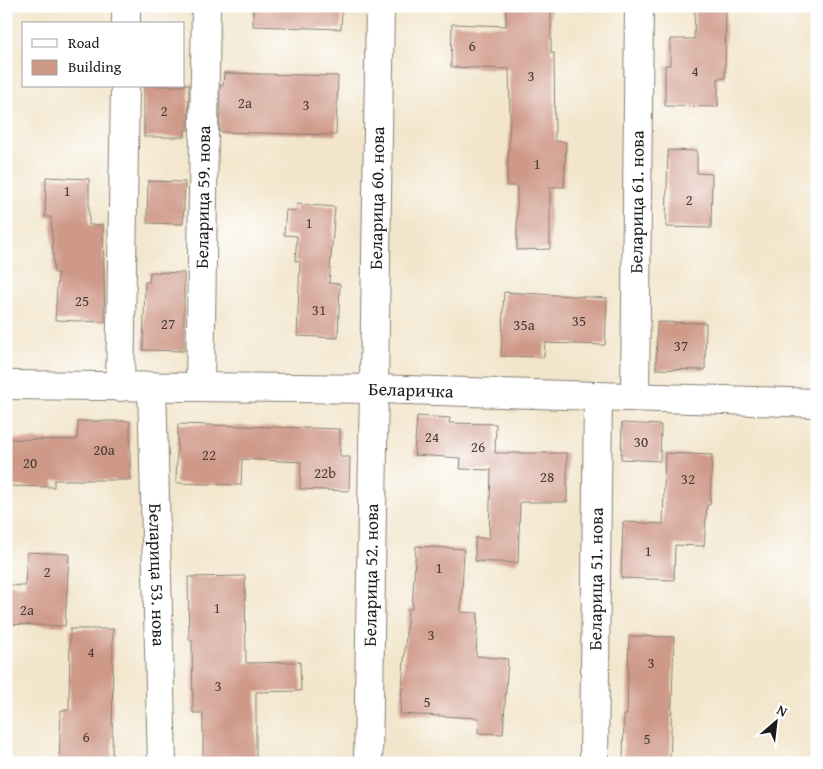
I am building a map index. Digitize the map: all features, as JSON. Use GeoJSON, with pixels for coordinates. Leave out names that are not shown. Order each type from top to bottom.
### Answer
{"type":"FeatureCollection","features":[{"type":"Feature","properties":{"kind":"street"},"geometry":{"type":"LineString","coordinates":[[126,6],[126,22]]}},
{"type":"Feature","properties":{"kind":"street","name":"Беларица 59. нова"},"geometry":{"type":"LineString","coordinates":[[200,387],[206,6]]}},
{"type":"Feature","properties":{"kind":"street","name":"Беларица 60. нова"},"geometry":{"type":"LineString","coordinates":[[374,389],[380,6]]}},
{"type":"Feature","properties":{"kind":"street","name":"Беларица 61. нова"},"geometry":{"type":"LineString","coordinates":[[635,397],[639,6]]}},
{"type":"Feature","properties":{"kind":"street"},"geometry":{"type":"LineString","coordinates":[[120,387],[125,88]]}},
{"type":"Feature","properties":{"kind":"street","name":"Беларичка"},"geometry":{"type":"LineString","coordinates":[[6,384],[374,389],[817,403]]}},
{"type":"Feature","properties":{"kind":"street","name":"Беларица 53. нова"},"geometry":{"type":"LineString","coordinates":[[152,386],[162,763]]}},
{"type":"Feature","properties":{"kind":"street","name":"Беларица 52. нова"},"geometry":{"type":"LineString","coordinates":[[368,763],[374,389]]}},
{"type":"Feature","properties":{"kind":"street","name":"Беларица 51. нова"},"geometry":{"type":"LineString","coordinates":[[594,763],[598,396]]}},
{"type":"Feature","properties":{"kind":"building"},"geometry":{"type":"Polygon","coordinates":[[[253,6],[342,6],[341,29],[253,26],[253,6]]]}},
{"type":"Feature","properties":{"kind":"building"},"geometry":{"type":"Polygon","coordinates":[[[506,6],[551,6],[551,53],[554,53],[555,141],[566,142],[564,187],[550,187],[550,249],[517,250],[517,186],[507,186],[510,118],[509,69],[451,67],[452,24],[506,26],[506,6]]]}},
{"type":"Feature","properties":{"kind":"building"},"geometry":{"type":"Polygon","coordinates":[[[695,6],[726,6],[725,78],[718,78],[718,107],[665,106],[665,65],[670,65],[670,39],[694,39],[695,6]]]}},
{"type":"Feature","properties":{"kind":"building"},"geometry":{"type":"Polygon","coordinates":[[[224,73],[338,76],[336,135],[220,132],[220,85],[223,85],[224,73]]]}},
{"type":"Feature","properties":{"kind":"building"},"geometry":{"type":"Polygon","coordinates":[[[185,84],[189,84],[188,130],[185,130],[185,137],[144,137],[144,88],[185,88],[185,84]]]}},
{"type":"Feature","properties":{"kind":"building"},"geometry":{"type":"Polygon","coordinates":[[[668,150],[697,151],[697,173],[712,174],[711,228],[666,227],[668,150]]]}},
{"type":"Feature","properties":{"kind":"building"},"geometry":{"type":"Polygon","coordinates":[[[46,177],[89,179],[89,225],[103,225],[105,322],[55,320],[58,273],[54,273],[51,217],[45,217],[46,177]]]}},
{"type":"Feature","properties":{"kind":"building"},"geometry":{"type":"Polygon","coordinates":[[[148,181],[185,182],[183,224],[147,223],[148,181]]]}},
{"type":"Feature","properties":{"kind":"building"},"geometry":{"type":"Polygon","coordinates":[[[297,204],[335,207],[329,283],[340,284],[338,338],[297,336],[300,261],[295,261],[297,236],[284,235],[286,210],[297,211],[297,204]]]}},
{"type":"Feature","properties":{"kind":"building"},"geometry":{"type":"Polygon","coordinates":[[[150,272],[184,273],[184,351],[143,350],[145,282],[149,282],[150,272]]]}},
{"type":"Feature","properties":{"kind":"building"},"geometry":{"type":"Polygon","coordinates":[[[504,292],[607,298],[605,345],[545,343],[544,357],[501,356],[504,292]]]}},
{"type":"Feature","properties":{"kind":"building"},"geometry":{"type":"Polygon","coordinates":[[[657,322],[706,323],[705,370],[656,369],[657,322]]]}},
{"type":"Feature","properties":{"kind":"building"},"geometry":{"type":"Polygon","coordinates":[[[417,416],[450,418],[449,423],[496,424],[495,453],[567,453],[567,502],[520,502],[518,563],[475,561],[475,538],[489,538],[491,470],[460,469],[461,458],[414,455],[417,416]]]}},
{"type":"Feature","properties":{"kind":"building"},"geometry":{"type":"Polygon","coordinates":[[[78,421],[130,421],[130,480],[54,480],[54,487],[6,486],[6,439],[77,440],[78,421]]]}},
{"type":"Feature","properties":{"kind":"building"},"geometry":{"type":"Polygon","coordinates":[[[622,423],[661,425],[660,461],[621,459],[622,423]]]}},
{"type":"Feature","properties":{"kind":"building"},"geometry":{"type":"Polygon","coordinates":[[[178,424],[340,429],[340,457],[350,457],[349,491],[300,489],[301,462],[242,459],[241,485],[176,483],[178,424]]]}},
{"type":"Feature","properties":{"kind":"building"},"geometry":{"type":"Polygon","coordinates":[[[665,453],[712,455],[710,505],[707,505],[704,546],[675,545],[674,580],[621,578],[623,522],[663,524],[665,453]]]}},
{"type":"Feature","properties":{"kind":"building"},"geometry":{"type":"Polygon","coordinates":[[[416,546],[464,549],[461,612],[478,613],[476,656],[508,659],[503,734],[478,733],[479,718],[400,714],[408,609],[412,609],[416,546]]]}},
{"type":"Feature","properties":{"kind":"building"},"geometry":{"type":"Polygon","coordinates":[[[27,552],[69,554],[65,626],[7,624],[8,585],[25,586],[27,552]]]}},
{"type":"Feature","properties":{"kind":"building"},"geometry":{"type":"Polygon","coordinates":[[[245,576],[246,663],[300,662],[301,691],[256,692],[256,763],[203,763],[203,713],[193,713],[192,640],[189,640],[188,577],[245,576]]]}},
{"type":"Feature","properties":{"kind":"building"},"geometry":{"type":"Polygon","coordinates":[[[70,629],[113,629],[112,763],[59,763],[61,710],[69,710],[70,629]]]}},
{"type":"Feature","properties":{"kind":"building"},"geometry":{"type":"Polygon","coordinates":[[[629,636],[674,637],[670,763],[623,763],[624,715],[627,715],[629,636]]]}}]}
